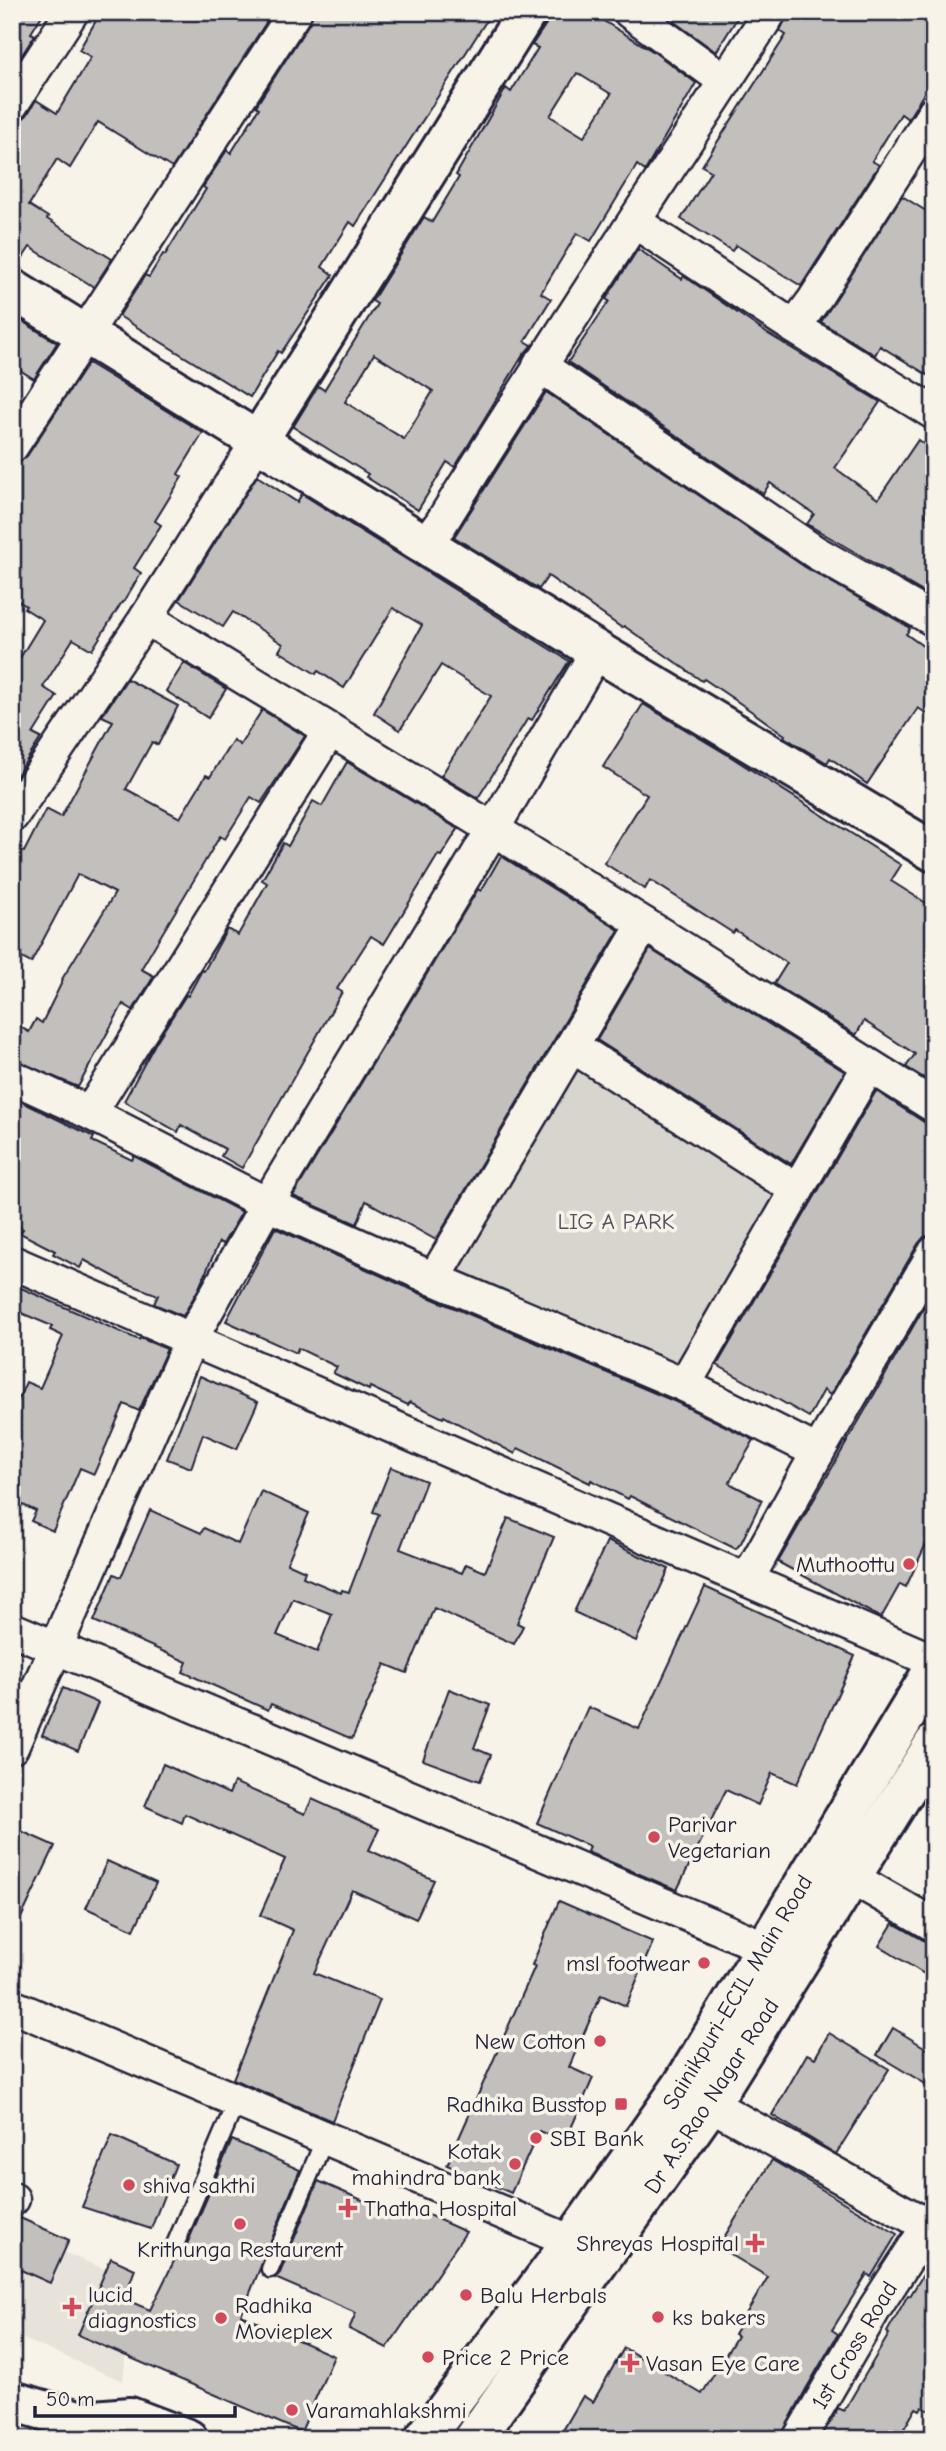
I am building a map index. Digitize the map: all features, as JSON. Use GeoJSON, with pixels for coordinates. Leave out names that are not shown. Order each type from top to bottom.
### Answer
{"type":"FeatureCollection","features":[{"type":"Feature","properties":{"kind":"street"},"geometry":{"type":"LineString","coordinates":[[12,104],[72,12]]}},
{"type":"Feature","properties":{"kind":"street"},"geometry":{"type":"LineString","coordinates":[[12,446],[295,12]]}},
{"type":"Feature","properties":{"kind":"street"},"geometry":{"type":"LineString","coordinates":[[12,816],[146,618],[527,12]]}},
{"type":"Feature","properties":{"kind":"street"},"geometry":{"type":"LineString","coordinates":[[630,12],[725,81]]}},
{"type":"Feature","properties":{"kind":"street"},"geometry":{"type":"LineString","coordinates":[[424,544],[440,525],[539,365],[770,12]]}},
{"type":"Feature","properties":{"kind":"street"},"geometry":{"type":"LineString","coordinates":[[794,327],[934,113]]}},
{"type":"Feature","properties":{"kind":"street"},"geometry":{"type":"LineString","coordinates":[[635,222],[794,327],[934,413]]}},
{"type":"Feature","properties":{"kind":"street"},"geometry":{"type":"LineString","coordinates":[[12,289],[597,651],[934,852]]}},
{"type":"Feature","properties":{"kind":"street"},"geometry":{"type":"LineString","coordinates":[[539,365],[816,552],[934,620]]}},
{"type":"Feature","properties":{"kind":"street"},"geometry":{"type":"LineString","coordinates":[[146,618],[493,829],[934,1106]]}},
{"type":"Feature","properties":{"kind":"street"},"geometry":{"type":"LineString","coordinates":[[12,1747],[191,1339],[267,1204],[597,651]]}},
{"type":"Feature","properties":{"kind":"street"},"geometry":{"type":"LineString","coordinates":[[90,1113],[330,730]]}},
{"type":"Feature","properties":{"kind":"street"},"geometry":{"type":"LineString","coordinates":[[434,1279],[644,924]]}},
{"type":"Feature","properties":{"kind":"street"},"geometry":{"type":"LineString","coordinates":[[572,1046],[797,1190]]}},
{"type":"Feature","properties":{"kind":"street"},"geometry":{"type":"LineString","coordinates":[[684,1385],[869,1066]]}},
{"type":"Feature","properties":{"kind":"street"},"geometry":{"type":"LineString","coordinates":[[12,1077],[90,1113],[267,1204],[434,1279],[684,1385],[818,1452]]}},
{"type":"Feature","properties":{"kind":"street"},"geometry":{"type":"LineString","coordinates":[[747,1580],[934,1253]]}},
{"type":"Feature","properties":{"kind":"street"},"geometry":{"type":"LineString","coordinates":[[12,1262],[934,1661]]}},
{"type":"Feature","properties":{"kind":"street"},"geometry":{"type":"LineString","coordinates":[[12,1629],[764,1947]]}},
{"type":"Feature","properties":{"kind":"street","name":"Sainikpuri-ECIL Main Road"},"geometry":{"type":"LineString","coordinates":[[425,2439],[572,2242],[682,2086],[934,1670]]}},
{"type":"Feature","properties":{"kind":"street","name":"Dr A.S.Rao Nagar Road"},"geometry":{"type":"LineString","coordinates":[[474,2439],[710,2104],[934,1744]]}},
{"type":"Feature","properties":{"kind":"street"},"geometry":{"type":"LineString","coordinates":[[851,1877],[934,1925]]}},
{"type":"Feature","properties":{"kind":"street"},"geometry":{"type":"LineString","coordinates":[[12,2006],[572,2242]]}},
{"type":"Feature","properties":{"kind":"street"},"geometry":{"type":"LineString","coordinates":[[710,2104],[932,2224]]}},
{"type":"Feature","properties":{"kind":"street","name":"1st Cross Road"},"geometry":{"type":"LineString","coordinates":[[799,2439],[875,2308],[932,2224]]}},
{"type":"Feature","properties":{"kind":"street"},"geometry":{"type":"LineString","coordinates":[[12,2401],[86,2433],[130,2417],[188,2439]]}},
{"type":"Feature","properties":{"kind":"lane"},"geometry":{"type":"LineString","coordinates":[[174,2247],[237,2100]]}},
{"type":"Feature","properties":{"kind":"lane"},"geometry":{"type":"LineString","coordinates":[[270,2269],[325,2138]]}},
{"type":"Feature","properties":{"kind":"shaded area","name":"lucid diagnostics"},"geometry":{"type":"Polygon","coordinates":[[[12,2231],[133,2281],[123,2381],[12,2334],[12,2231]]]}},
{"type":"Feature","properties":{"kind":"green space","name":"LIG A PARK"},"geometry":{"type":"Polygon","coordinates":[[[575,1060],[784,1193],[680,1370],[452,1275],[575,1060]]]}},
{"type":"Feature","properties":{"kind":"building"},"geometry":{"type":"Polygon","coordinates":[[[12,12],[44,12],[31,33],[35,35],[12,70],[12,12]]]}},
{"type":"Feature","properties":{"kind":"building"},"geometry":{"type":"Polygon","coordinates":[[[101,12],[273,12],[172,168],[98,122],[70,168],[57,159],[29,205],[112,259],[94,287],[30,247],[16,268],[12,267],[12,122],[27,115],[36,100],[57,113],[91,57],[79,50],[101,12]]]}},
{"type":"Feature","properties":{"kind":"building"},"geometry":{"type":"Polygon","coordinates":[[[313,12],[492,12],[355,226],[350,222],[322,267],[333,275],[281,353],[278,351],[250,397],[119,316],[145,275],[149,277],[163,254],[165,255],[227,150],[231,153],[259,108],[256,106],[310,22],[313,12]]]}},
{"type":"Feature","properties":{"kind":"building"},"geometry":{"type":"Polygon","coordinates":[[[549,12],[589,12],[654,52],[696,83],[645,171],[637,165],[591,241],[577,233],[541,293],[551,299],[525,341],[532,345],[523,355],[455,467],[447,462],[418,510],[366,477],[368,474],[293,427],[318,386],[324,390],[377,304],[372,301],[424,217],[432,222],[506,88],[511,92],[538,48],[532,45],[546,24],[549,12]],[[577,73],[550,116],[584,137],[611,94],[577,73]],[[374,354],[345,402],[404,439],[433,391],[374,354]]]}},
{"type":"Feature","properties":{"kind":"building"},"geometry":{"type":"Polygon","coordinates":[[[679,12],[741,12],[716,52],[673,21],[679,12]]]}},
{"type":"Feature","properties":{"kind":"building"},"geometry":{"type":"Polygon","coordinates":[[[788,12],[920,12],[934,21],[934,77],[908,119],[901,114],[872,161],[879,165],[801,286],[736,245],[732,251],[681,219],[711,171],[702,166],[786,35],[780,31],[788,12]]]}},
{"type":"Feature","properties":{"kind":"building"},"geometry":{"type":"Polygon","coordinates":[[[902,196],[934,216],[934,379],[880,346],[875,355],[821,322],[902,196]]]}},
{"type":"Feature","properties":{"kind":"building"},"geometry":{"type":"Polygon","coordinates":[[[638,249],[682,279],[684,276],[765,332],[880,402],[835,468],[878,499],[918,440],[934,451],[934,503],[925,515],[934,521],[934,587],[928,595],[807,524],[814,514],[770,483],[763,494],[568,362],[609,301],[606,299],[638,249]]]}},
{"type":"Feature","properties":{"kind":"building"},"geometry":{"type":"Polygon","coordinates":[[[12,315],[57,343],[34,379],[12,365],[12,315]]]}},
{"type":"Feature","properties":{"kind":"building"},"geometry":{"type":"Polygon","coordinates":[[[88,363],[203,433],[178,474],[182,477],[155,521],[161,525],[134,568],[141,573],[123,603],[92,650],[73,639],[43,687],[57,696],[33,734],[41,738],[12,783],[12,671],[43,620],[12,597],[12,466],[27,456],[88,363]]]}},
{"type":"Feature","properties":{"kind":"building"},"geometry":{"type":"Polygon","coordinates":[[[546,392],[805,567],[907,626],[910,629],[906,634],[934,654],[934,718],[918,708],[867,784],[830,758],[827,763],[784,737],[785,735],[741,704],[704,679],[702,681],[624,626],[622,628],[548,576],[539,589],[454,537],[546,392]]]}},
{"type":"Feature","properties":{"kind":"building"},"geometry":{"type":"Polygon","coordinates":[[[257,476],[297,502],[302,494],[569,661],[532,720],[528,718],[478,798],[441,776],[491,696],[441,665],[400,730],[374,713],[422,625],[393,608],[344,688],[279,651],[283,644],[233,612],[223,627],[179,600],[257,476]]]}},
{"type":"Feature","properties":{"kind":"building"},"geometry":{"type":"Polygon","coordinates":[[[184,663],[226,689],[208,718],[166,691],[184,663]]]}},
{"type":"Feature","properties":{"kind":"building"},"geometry":{"type":"Polygon","coordinates":[[[127,679],[178,706],[158,745],[152,742],[126,789],[180,818],[206,775],[210,777],[233,740],[240,745],[262,710],[305,736],[261,803],[251,797],[225,839],[220,836],[141,969],[154,976],[133,1010],[123,1004],[78,1087],[12,1059],[12,1022],[29,1032],[36,1019],[42,1023],[62,979],[115,893],[78,874],[31,963],[12,953],[12,846],[24,852],[46,809],[61,817],[113,721],[102,716],[127,679]]]}},
{"type":"Feature","properties":{"kind":"building"},"geometry":{"type":"Polygon","coordinates":[[[643,704],[901,865],[891,881],[934,908],[934,1084],[906,1067],[915,1054],[864,1021],[856,1035],[774,984],[787,963],[735,930],[733,933],[650,880],[645,889],[604,863],[647,795],[603,767],[643,704]]]}},
{"type":"Feature","properties":{"kind":"building"},"geometry":{"type":"Polygon","coordinates":[[[347,762],[458,829],[441,856],[438,855],[384,944],[371,936],[337,989],[342,992],[242,1168],[221,1156],[225,1149],[181,1125],[178,1132],[124,1101],[156,1042],[186,995],[188,996],[202,970],[204,971],[227,929],[238,935],[267,883],[262,880],[283,843],[288,846],[313,801],[322,806],[347,762]]]}},
{"type":"Feature","properties":{"kind":"building"},"geometry":{"type":"Polygon","coordinates":[[[501,856],[619,930],[436,1240],[366,1201],[357,1224],[293,1196],[478,889],[481,891],[501,856]]]}},
{"type":"Feature","properties":{"kind":"building"},"geometry":{"type":"Polygon","coordinates":[[[650,949],[845,1072],[791,1164],[597,1040],[650,949]]]}},
{"type":"Feature","properties":{"kind":"building"},"geometry":{"type":"Polygon","coordinates":[[[876,1091],[924,1122],[934,1124],[934,1235],[924,1237],[918,1244],[830,1395],[824,1390],[809,1417],[717,1365],[876,1091]]]}},
{"type":"Feature","properties":{"kind":"building"},"geometry":{"type":"Polygon","coordinates":[[[12,1097],[94,1137],[92,1141],[132,1160],[134,1156],[242,1212],[223,1244],[219,1242],[199,1288],[183,1316],[154,1304],[158,1295],[124,1282],[84,1260],[80,1268],[53,1254],[55,1251],[20,1233],[23,1229],[12,1223],[12,1097]]]}},
{"type":"Feature","properties":{"kind":"building"},"geometry":{"type":"Polygon","coordinates":[[[275,1228],[426,1296],[676,1402],[754,1440],[729,1483],[762,1500],[741,1543],[736,1549],[630,1496],[628,1499],[591,1480],[590,1483],[518,1448],[515,1454],[444,1416],[443,1418],[410,1402],[408,1405],[370,1387],[369,1390],[333,1373],[337,1367],[298,1348],[296,1353],[226,1321],[275,1228]]]}},
{"type":"Feature","properties":{"kind":"building"},"geometry":{"type":"Polygon","coordinates":[[[12,1284],[139,1340],[140,1338],[167,1349],[139,1411],[124,1404],[94,1474],[80,1468],[53,1531],[31,1521],[36,1511],[12,1500],[12,1414],[26,1382],[40,1388],[63,1336],[50,1330],[52,1326],[12,1309],[12,1284]]]}},
{"type":"Feature","properties":{"kind":"building"},"geometry":{"type":"Polygon","coordinates":[[[934,1290],[934,1550],[925,1546],[906,1587],[900,1584],[881,1618],[778,1562],[934,1290]]]}},
{"type":"Feature","properties":{"kind":"building"},"geometry":{"type":"Polygon","coordinates":[[[200,1376],[258,1402],[237,1449],[203,1434],[191,1468],[167,1459],[200,1376]]]}},
{"type":"Feature","properties":{"kind":"building"},"geometry":{"type":"Polygon","coordinates":[[[391,1467],[426,1481],[400,1549],[462,1573],[466,1564],[485,1572],[508,1518],[554,1537],[517,1623],[523,1626],[514,1644],[434,1608],[407,1673],[385,1664],[352,1739],[271,1704],[268,1710],[183,1672],[187,1662],[94,1621],[114,1574],[121,1577],[150,1510],[201,1533],[204,1528],[238,1544],[261,1491],[309,1513],[287,1563],[305,1571],[303,1577],[341,1593],[342,1590],[349,1592],[379,1514],[373,1512],[391,1467]],[[293,1599],[277,1635],[317,1652],[332,1614],[293,1599]]]}},
{"type":"Feature","properties":{"kind":"building"},"geometry":{"type":"Polygon","coordinates":[[[607,1541],[669,1569],[636,1641],[574,1612],[607,1541]]]}},
{"type":"Feature","properties":{"kind":"building"},"geometry":{"type":"Polygon","coordinates":[[[705,1587],[855,1656],[797,1784],[772,1773],[758,1805],[726,1790],[677,1890],[587,1852],[589,1846],[537,1823],[588,1707],[639,1729],[705,1587]]]}},
{"type":"Feature","properties":{"kind":"building"},"geometry":{"type":"Polygon","coordinates":[[[63,1688],[98,1703],[78,1751],[42,1735],[63,1688]]]}},
{"type":"Feature","properties":{"kind":"building"},"geometry":{"type":"Polygon","coordinates":[[[449,1689],[490,1705],[474,1748],[491,1755],[480,1781],[423,1760],[449,1689]]]}},
{"type":"Feature","properties":{"kind":"building"},"geometry":{"type":"Polygon","coordinates":[[[163,1764],[229,1794],[234,1782],[305,1814],[312,1799],[379,1829],[369,1850],[434,1880],[416,1919],[352,1890],[314,1973],[380,2000],[332,2121],[233,2079],[293,1930],[260,1915],[285,1859],[185,1814],[182,1823],[145,1806],[163,1764]]]}},
{"type":"Feature","properties":{"kind":"building"},"geometry":{"type":"Polygon","coordinates":[[[12,1827],[55,1846],[12,1937],[12,1827]]]}},
{"type":"Feature","properties":{"kind":"building"},"geometry":{"type":"Polygon","coordinates":[[[107,1861],[156,1883],[134,1930],[86,1908],[107,1861]]]}},
{"type":"Feature","properties":{"kind":"building"},"geometry":{"type":"Polygon","coordinates":[[[559,1901],[653,1942],[626,2006],[601,1995],[569,2067],[593,2078],[565,2142],[539,2131],[511,2193],[447,2165],[535,1966],[532,1965],[559,1901]]]}},
{"type":"Feature","properties":{"kind":"building"},"geometry":{"type":"Polygon","coordinates":[[[893,1923],[925,1941],[934,1943],[934,1980],[879,1946],[893,1923]]]}},
{"type":"Feature","properties":{"kind":"building"},"geometry":{"type":"Polygon","coordinates":[[[893,2028],[934,2053],[934,2089],[877,2055],[893,2028]]]}},
{"type":"Feature","properties":{"kind":"building"},"geometry":{"type":"Polygon","coordinates":[[[829,2033],[889,2069],[836,2154],[772,2115],[807,2054],[815,2058],[829,2033]]]}},
{"type":"Feature","properties":{"kind":"building","name":"shiva sakthi"},"geometry":{"type":"Polygon","coordinates":[[[112,2135],[176,2164],[151,2229],[82,2207],[112,2135]]]}},
{"type":"Feature","properties":{"kind":"building"},"geometry":{"type":"Polygon","coordinates":[[[232,2140],[300,2170],[241,2315],[334,2356],[301,2432],[78,2335],[111,2258],[135,2269],[124,2299],[150,2310],[176,2257],[184,2251],[232,2140]]]}},
{"type":"Feature","properties":{"kind":"building"},"geometry":{"type":"Polygon","coordinates":[[[772,2160],[897,2234],[871,2277],[867,2274],[832,2330],[838,2334],[781,2436],[771,2430],[765,2439],[558,2439],[583,2396],[593,2402],[624,2348],[702,2394],[768,2277],[718,2247],[772,2160]]]}},
{"type":"Feature","properties":{"kind":"building"},"geometry":{"type":"Polygon","coordinates":[[[318,2181],[399,2216],[404,2204],[466,2232],[387,2348],[349,2329],[356,2313],[275,2278],[280,2273],[318,2181]]]}},
{"type":"Feature","properties":{"kind":"building"},"geometry":{"type":"Polygon","coordinates":[[[18,2217],[69,2240],[50,2283],[12,2266],[12,2229],[18,2217]]]}},
{"type":"Feature","properties":{"kind":"building"},"geometry":{"type":"Polygon","coordinates":[[[934,2257],[934,2413],[922,2407],[920,2410],[916,2408],[898,2439],[820,2439],[838,2408],[844,2411],[889,2334],[887,2332],[908,2295],[910,2296],[934,2257]]]}},
{"type":"Feature","properties":{"kind":"place","name":"Muthoottu"},"geometry":{"type":"Point","coordinates":[909,1564]}},
{"type":"Feature","properties":{"kind":"place","name":"Parivar Vegetarian"},"geometry":{"type":"Point","coordinates":[654,1837]}},
{"type":"Feature","properties":{"kind":"place","name":"msl footwear"},"geometry":{"type":"Point","coordinates":[704,1963]}},
{"type":"Feature","properties":{"kind":"place","name":"New Cotton"},"geometry":{"type":"Point","coordinates":[600,2041]}},
{"type":"Feature","properties":{"kind":"place","name":"Radhika Busstop"},"geometry":{"type":"Point","coordinates":[621,2104]}},
{"type":"Feature","properties":{"kind":"place","name":"SBI Bank"},"geometry":{"type":"Point","coordinates":[536,2138]}},
{"type":"Feature","properties":{"kind":"place","name":"Kotak mahindra bank"},"geometry":{"type":"Point","coordinates":[515,2164]}},
{"type":"Feature","properties":{"kind":"place","name":"shiva sakthi"},"geometry":{"type":"Point","coordinates":[129,2185]}},
{"type":"Feature","properties":{"kind":"place","name":"Thatha Hospital"},"geometry":{"type":"Point","coordinates":[348,2208]}},
{"type":"Feature","properties":{"kind":"place","name":"Krithunga Restaurent"},"geometry":{"type":"Point","coordinates":[240,2224]}},
{"type":"Feature","properties":{"kind":"place","name":"Shreyas Hospital"},"geometry":{"type":"Point","coordinates":[755,2243]}},
{"type":"Feature","properties":{"kind":"place","name":"Balu Herbals"},"geometry":{"type":"Point","coordinates":[466,2295]}},
{"type":"Feature","properties":{"kind":"place","name":"lucid diagnostics"},"geometry":{"type":"Point","coordinates":[72,2307]}},
{"type":"Feature","properties":{"kind":"place","name":"ks bakers"},"geometry":{"type":"Point","coordinates":[658,2317]}},
{"type":"Feature","properties":{"kind":"place","name":"Radhika Movieplex"},"geometry":{"type":"Point","coordinates":[221,2318]}},
{"type":"Feature","properties":{"kind":"place","name":"Price 2 Price"},"geometry":{"type":"Point","coordinates":[428,2357]}},
{"type":"Feature","properties":{"kind":"place","name":"Vasan Eye Care"},"geometry":{"type":"Point","coordinates":[630,2363]}},
{"type":"Feature","properties":{"kind":"place","name":"Varamahlakshmi"},"geometry":{"type":"Point","coordinates":[292,2410]}}]}
